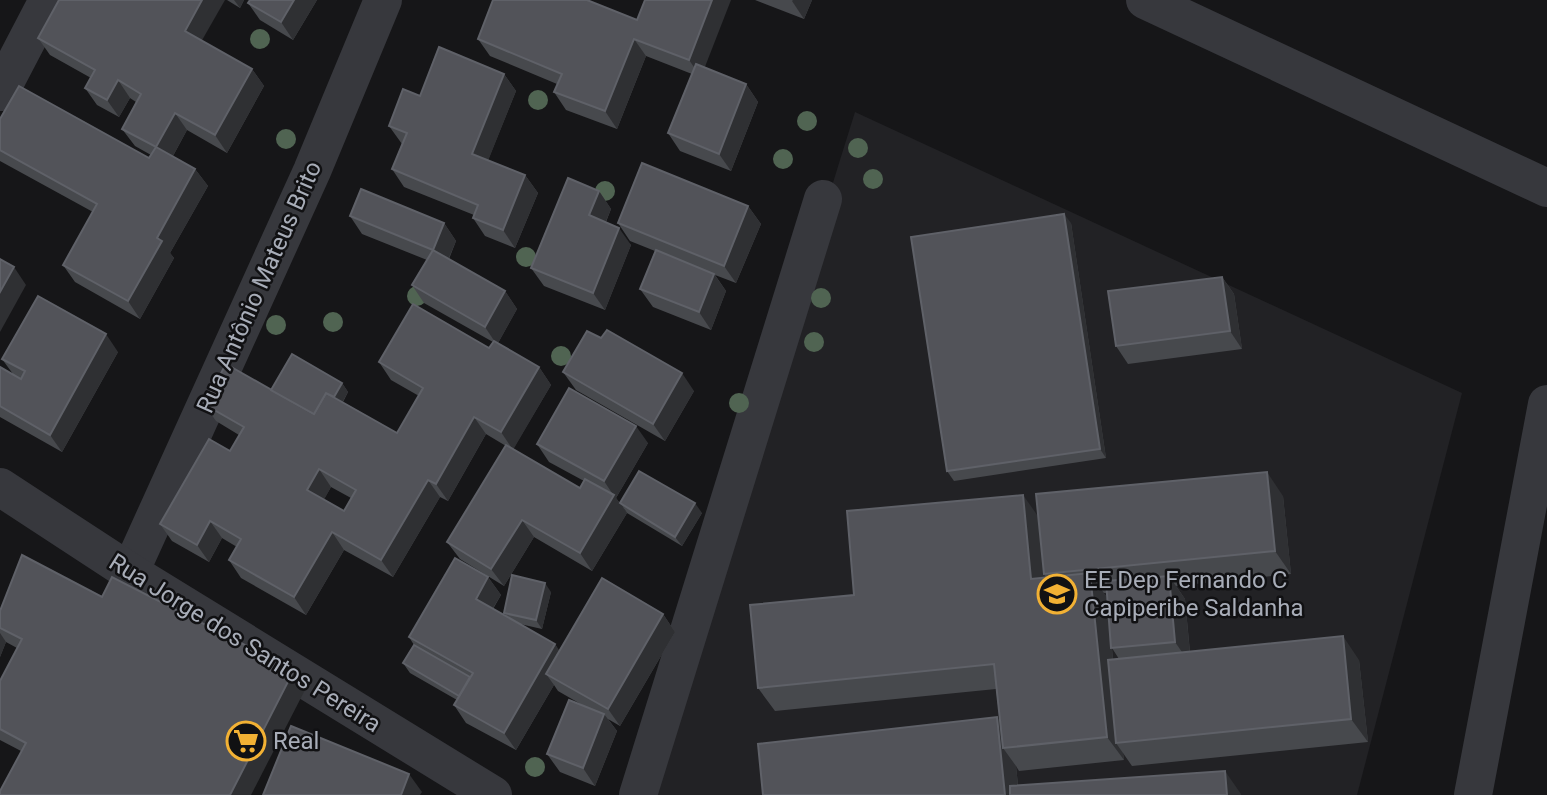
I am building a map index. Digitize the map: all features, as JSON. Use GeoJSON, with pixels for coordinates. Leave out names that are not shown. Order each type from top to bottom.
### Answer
{"type":"FeatureCollection","features":[{"type":"Feature","properties":{"kind":"street"},"geometry":{"type":"LineString","coordinates":[[0,92],[48,0]]}},
{"type":"Feature","properties":{"kind":"street","name":"Rua Antônio Mateus Brito"},"geometry":{"type":"LineString","coordinates":[[130,572],[312,171],[383,0]]}},
{"type":"Feature","properties":{"kind":"street"},"geometry":{"type":"LineString","coordinates":[[1145,0],[1547,188]]}},
{"type":"Feature","properties":{"kind":"street"},"geometry":{"type":"LineString","coordinates":[[638,795],[823,199]]}},
{"type":"Feature","properties":{"kind":"street"},"geometry":{"type":"LineString","coordinates":[[1473,795],[1547,404]]}},
{"type":"Feature","properties":{"kind":"street","name":"Rua Jorge dos Santos Pereira"},"geometry":{"type":"LineString","coordinates":[[0,487],[130,572],[493,795]]}},
{"type":"Feature","properties":{"kind":"shaded area","name":"EE Dep Fernando C Capiperibe Saldanha"},"geometry":{"type":"Polygon","coordinates":[[[855,112],[1462,393],[1357,795],[642,795],[855,112]]]}},
{"type":"Feature","properties":{"kind":"building"},"geometry":{"type":"Polygon","coordinates":[[[59,0],[202,0],[185,31],[252,69],[215,135],[175,113],[156,147],[122,129],[141,94],[118,80],[107,100],[85,88],[95,70],[38,38],[59,0]]]}},
{"type":"Feature","properties":{"kind":"building"},"geometry":{"type":"Polygon","coordinates":[[[250,0],[294,0],[281,22],[248,3],[250,0]]]}},
{"type":"Feature","properties":{"kind":"building"},"geometry":{"type":"Polygon","coordinates":[[[493,0],[587,0],[637,20],[645,0],[712,0],[689,60],[634,39],[605,111],[554,92],[562,74],[478,39],[493,0]]]}},
{"type":"Feature","properties":{"kind":"building"},"geometry":{"type":"Polygon","coordinates":[[[439,47],[504,74],[472,154],[525,175],[503,230],[473,218],[478,205],[392,169],[407,133],[389,126],[403,89],[420,96],[439,47]]]}},
{"type":"Feature","properties":{"kind":"building"},"geometry":{"type":"Polygon","coordinates":[[[696,64],[746,84],[719,154],[668,133],[696,64]]]}},
{"type":"Feature","properties":{"kind":"building"},"geometry":{"type":"Polygon","coordinates":[[[19,86],[149,158],[156,147],[195,169],[157,238],[162,241],[128,301],[63,265],[97,204],[0,150],[0,119],[19,86]]]}},
{"type":"Feature","properties":{"kind":"building"},"geometry":{"type":"Polygon","coordinates":[[[642,163],[748,206],[724,266],[618,223],[642,163]]]}},
{"type":"Feature","properties":{"kind":"building"},"geometry":{"type":"Polygon","coordinates":[[[568,178],[599,191],[589,215],[619,228],[593,293],[531,268],[568,178]]]}},
{"type":"Feature","properties":{"kind":"building"},"geometry":{"type":"Polygon","coordinates":[[[361,189],[444,223],[433,250],[350,216],[361,189]]]}},
{"type":"Feature","properties":{"kind":"building"},"geometry":{"type":"Polygon","coordinates":[[[1064,214],[1100,449],[947,471],[911,237],[1064,214]]]}},
{"type":"Feature","properties":{"kind":"building"},"geometry":{"type":"Polygon","coordinates":[[[433,250],[505,291],[485,327],[412,285],[433,250]]]}},
{"type":"Feature","properties":{"kind":"building"},"geometry":{"type":"Polygon","coordinates":[[[656,250],[714,274],[699,312],[640,289],[656,250]]]}},
{"type":"Feature","properties":{"kind":"building"},"geometry":{"type":"Polygon","coordinates":[[[0,259],[14,267],[0,292],[0,259]]]}},
{"type":"Feature","properties":{"kind":"building"},"geometry":{"type":"Polygon","coordinates":[[[1222,277],[1230,331],[1116,346],[1108,291],[1222,277]]]}},
{"type":"Feature","properties":{"kind":"building"},"geometry":{"type":"Polygon","coordinates":[[[38,296],[106,334],[50,435],[0,406],[0,367],[21,379],[25,371],[2,359],[38,296]]]}},
{"type":"Feature","properties":{"kind":"building"},"geometry":{"type":"Polygon","coordinates":[[[413,304],[489,348],[494,341],[539,367],[501,432],[474,417],[436,484],[428,480],[381,560],[332,532],[294,597],[229,560],[241,539],[210,521],[197,545],[160,524],[209,439],[230,451],[244,427],[204,404],[226,364],[314,414],[326,393],[397,433],[423,388],[379,362],[413,304]],[[319,469],[307,490],[344,511],[356,490],[319,469]]]}},
{"type":"Feature","properties":{"kind":"building"},"geometry":{"type":"Polygon","coordinates":[[[607,330],[682,373],[653,424],[563,372],[587,331],[601,338],[607,330]]]}},
{"type":"Feature","properties":{"kind":"building"},"geometry":{"type":"Polygon","coordinates":[[[292,354],[342,383],[334,397],[326,393],[314,414],[271,390],[292,354]]]}},
{"type":"Feature","properties":{"kind":"building"},"geometry":{"type":"Polygon","coordinates":[[[569,388],[636,426],[604,481],[537,444],[569,388]]]}},
{"type":"Feature","properties":{"kind":"building"},"geometry":{"type":"Polygon","coordinates":[[[506,445],[580,488],[585,479],[614,495],[580,553],[522,520],[491,569],[447,542],[506,445]]]}},
{"type":"Feature","properties":{"kind":"building"},"geometry":{"type":"Polygon","coordinates":[[[639,471],[695,503],[675,537],[620,503],[639,471]]]}},
{"type":"Feature","properties":{"kind":"building"},"geometry":{"type":"Polygon","coordinates":[[[1267,472],[1275,551],[1044,574],[1036,494],[1267,472]]]}},
{"type":"Feature","properties":{"kind":"building"},"geometry":{"type":"Polygon","coordinates":[[[1023,495],[1031,579],[1090,573],[1107,737],[1003,748],[994,664],[758,688],[750,605],[854,595],[847,511],[1023,495]]]}},
{"type":"Feature","properties":{"kind":"building"},"geometry":{"type":"Polygon","coordinates":[[[22,555],[102,597],[112,577],[294,670],[230,795],[0,795],[26,743],[0,729],[0,681],[22,639],[0,628],[0,611],[22,555]]]}},
{"type":"Feature","properties":{"kind":"building"},"geometry":{"type":"Polygon","coordinates":[[[455,558],[488,577],[476,599],[555,644],[504,733],[454,705],[473,673],[409,637],[455,558]]]}},
{"type":"Feature","properties":{"kind":"building"},"geometry":{"type":"Polygon","coordinates":[[[512,575],[545,583],[536,620],[504,613],[512,575]]]}},
{"type":"Feature","properties":{"kind":"building"},"geometry":{"type":"Polygon","coordinates":[[[1169,576],[1175,642],[1111,648],[1106,581],[1169,576]]]}},
{"type":"Feature","properties":{"kind":"building"},"geometry":{"type":"Polygon","coordinates":[[[602,578],[663,614],[608,709],[546,674],[602,578]]]}},
{"type":"Feature","properties":{"kind":"building"},"geometry":{"type":"Polygon","coordinates":[[[1343,636],[1351,719],[1116,743],[1108,660],[1343,636]]]}},
{"type":"Feature","properties":{"kind":"building"},"geometry":{"type":"Polygon","coordinates":[[[414,645],[470,677],[459,696],[403,663],[414,645]]]}},
{"type":"Feature","properties":{"kind":"building"},"geometry":{"type":"Polygon","coordinates":[[[569,700],[604,714],[583,768],[547,754],[569,700]]]}},
{"type":"Feature","properties":{"kind":"building"},"geometry":{"type":"Polygon","coordinates":[[[997,717],[1005,795],[763,795],[758,744],[997,717]]]}},
{"type":"Feature","properties":{"kind":"building"},"geometry":{"type":"Polygon","coordinates":[[[291,726],[409,774],[401,795],[263,795],[291,726]]]}},
{"type":"Feature","properties":{"kind":"building"},"geometry":{"type":"Polygon","coordinates":[[[1225,771],[1227,795],[1010,795],[1010,786],[1225,771]]]}},
{"type":"Feature","properties":{"kind":"place","name":"EE Dep Fernando C Capiperibe Saldanha"},"geometry":{"type":"Point","coordinates":[1057,594]}},
{"type":"Feature","properties":{"kind":"place","name":"Real"},"geometry":{"type":"Point","coordinates":[246,741]}}]}
